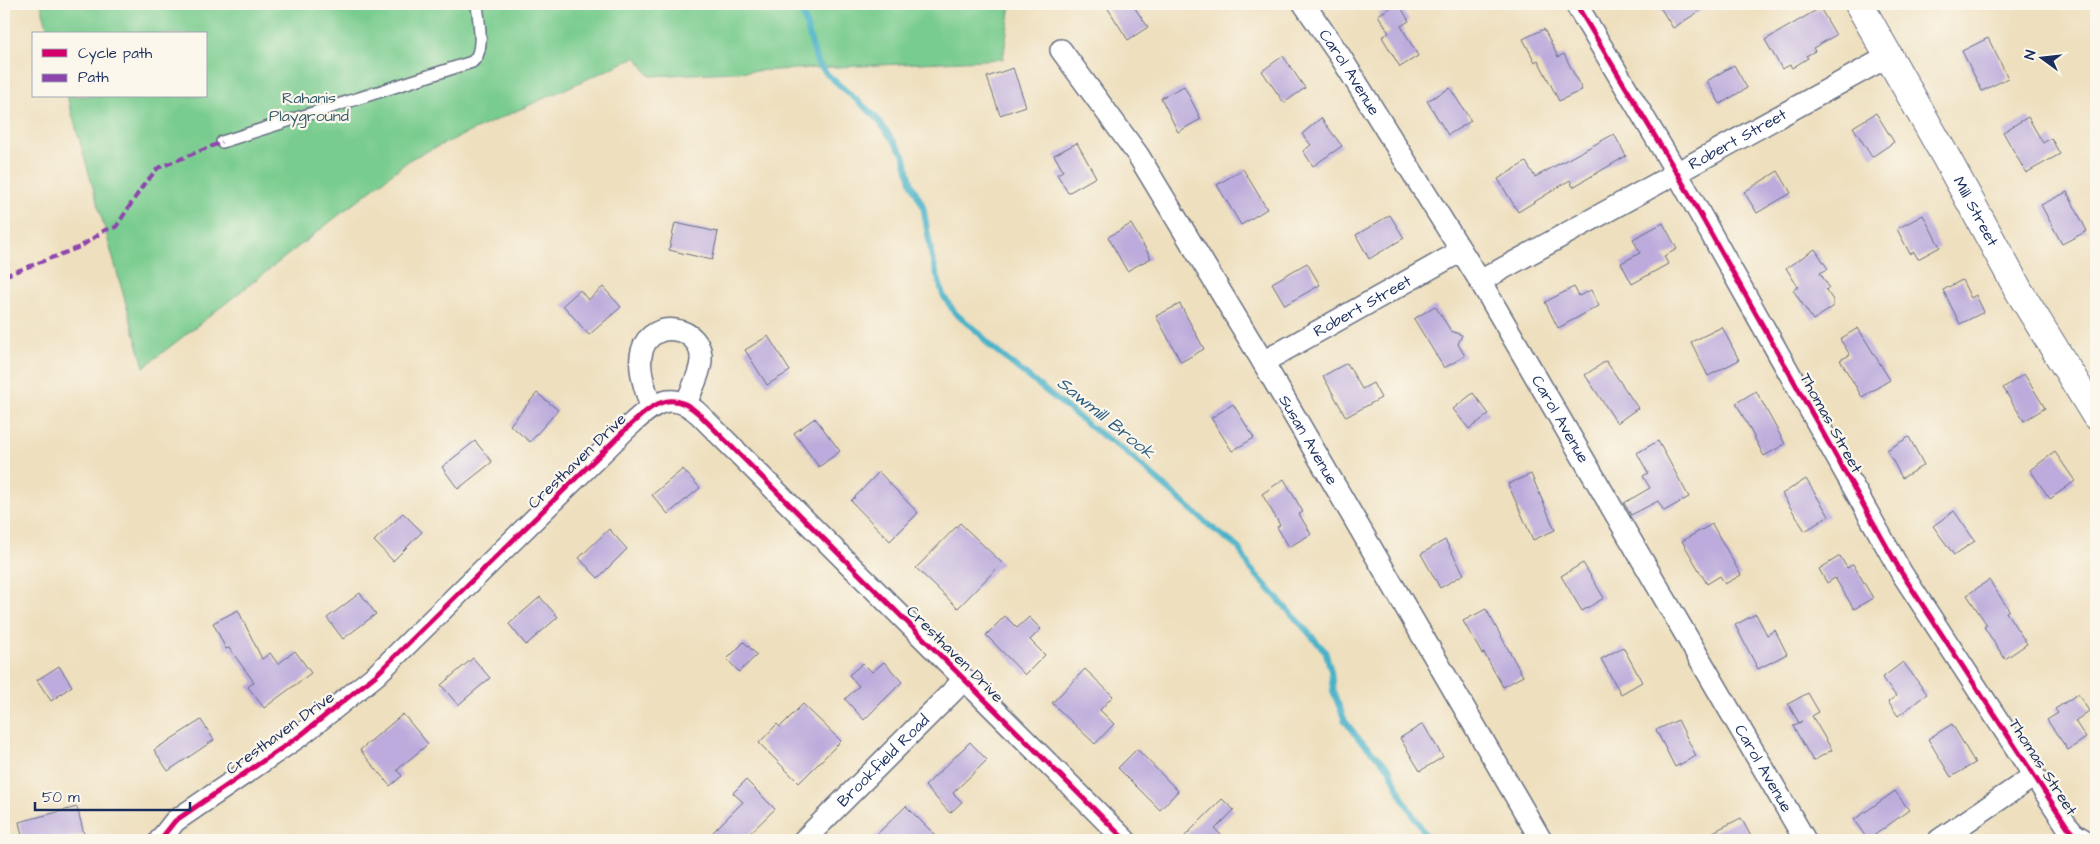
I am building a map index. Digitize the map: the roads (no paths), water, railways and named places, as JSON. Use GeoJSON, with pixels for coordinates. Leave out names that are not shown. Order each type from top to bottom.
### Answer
{"type":"FeatureCollection","features":[{"type":"Feature","properties":{"kind":"street","name":"Carol Avenue"},"geometry":{"type":"LineString","coordinates":[[1304,4],[1340,56],[1480,281],[1805,840]]}},
{"type":"Feature","properties":{"kind":"street","name":"Thomas Street"},"geometry":{"type":"LineString","coordinates":[[1576,4],[1677,173],[1901,572],[2070,831],[2084,840]]}},
{"type":"Feature","properties":{"kind":"street","name":"Mill Street"},"geometry":{"type":"LineString","coordinates":[[1859,4],[2019,290],[2096,416]]}},
{"type":"Feature","properties":{"kind":"street","name":"Susan Avenue"},"geometry":{"type":"LineString","coordinates":[[1061,50],[1138,155],[1263,362],[1541,840]]}},
{"type":"Feature","properties":{"kind":"street","name":"Robert Street"},"geometry":{"type":"LineString","coordinates":[[1480,281],[1889,56]]}},
{"type":"Feature","properties":{"kind":"street","name":"Robert Street"},"geometry":{"type":"LineString","coordinates":[[1263,362],[1461,251]]}},
{"type":"Feature","properties":{"kind":"street"},"geometry":{"type":"LineString","coordinates":[[667,329],[684,332],[693,339],[699,349],[700,366],[686,404],[664,402],[652,407],[642,370],[642,351],[651,336],[667,329]]}},
{"type":"Feature","properties":{"kind":"street","name":"Cresthaven Drive"},"geometry":{"type":"LineString","coordinates":[[686,404],[699,414],[1125,840]]}},
{"type":"Feature","properties":{"kind":"street","name":"Cresthaven Drive"},"geometry":{"type":"LineString","coordinates":[[160,840],[175,821],[302,735],[376,675],[626,429],[652,407]]}},
{"type":"Feature","properties":{"kind":"street","name":"Brookfield Road"},"geometry":{"type":"LineString","coordinates":[[804,840],[964,680]]}},
{"type":"Feature","properties":{"kind":"street"},"geometry":{"type":"LineString","coordinates":[[1939,840],[2034,776]]}},
{"type":"Feature","properties":{"kind":"lane"},"geometry":{"type":"LineString","coordinates":[[222,142],[472,62],[476,59],[480,50],[477,4]]}},
{"type":"Feature","properties":{"kind":"waterway","name":"Sawmill Brook"},"geometry":{"type":"LineString","coordinates":[[800,4],[817,62],[828,75],[875,116],[904,155],[912,185],[923,206],[932,258],[943,295],[955,313],[980,334],[990,346],[1092,428],[1126,452],[1211,527],[1238,547],[1250,568],[1325,651],[1331,671],[1333,691],[1345,721],[1358,738],[1389,768],[1403,799],[1429,840]]}},
{"type":"Feature","properties":{"kind":"park label","name":"Rahanis Playground"},"geometry":{"type":"Point","coordinates":[309,107]}}]}
